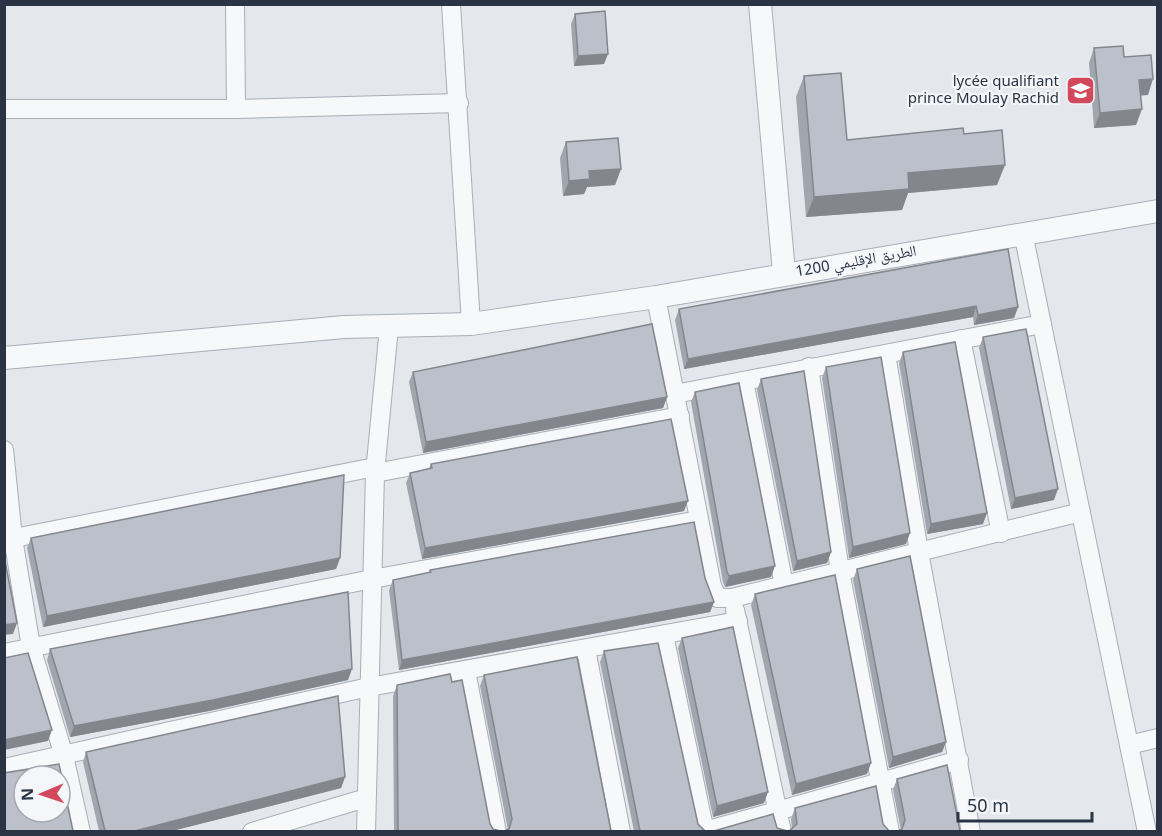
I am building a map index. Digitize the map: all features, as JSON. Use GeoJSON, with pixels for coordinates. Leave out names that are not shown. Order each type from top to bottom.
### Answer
{"type":"FeatureCollection","features":[{"type":"Feature","properties":{"kind":"street"},"geometry":{"type":"LineString","coordinates":[[235,4],[236,109]]}},
{"type":"Feature","properties":{"kind":"street"},"geometry":{"type":"LineString","coordinates":[[451,4],[459,103],[471,324]]}},
{"type":"Feature","properties":{"kind":"street","name":"الطريق الإقليمي 1200"},"geometry":{"type":"LineString","coordinates":[[760,4],[784,273],[1158,211]]}},
{"type":"Feature","properties":{"kind":"street"},"geometry":{"type":"LineString","coordinates":[[4,109],[236,109],[459,103]]}},
{"type":"Feature","properties":{"kind":"street"},"geometry":{"type":"LineString","coordinates":[[1023,232],[1129,745],[1150,821]]}},
{"type":"Feature","properties":{"kind":"street"},"geometry":{"type":"LineString","coordinates":[[4,358],[344,327],[471,324],[656,297],[784,273]]}},
{"type":"Feature","properties":{"kind":"street"},"geometry":{"type":"LineString","coordinates":[[656,297],[713,592],[721,599],[1082,513]]}},
{"type":"Feature","properties":{"kind":"street"},"geometry":{"type":"LineString","coordinates":[[675,394],[1042,324]]}},
{"type":"Feature","properties":{"kind":"street"},"geometry":{"type":"LineString","coordinates":[[366,831],[375,470],[388,327]]}},
{"type":"Feature","properties":{"kind":"street"},"geometry":{"type":"LineString","coordinates":[[962,339],[1001,533]]}},
{"type":"Feature","properties":{"kind":"street"},"geometry":{"type":"LineString","coordinates":[[886,354],[919,552],[971,831]]}},
{"type":"Feature","properties":{"kind":"street"},"geometry":{"type":"LineString","coordinates":[[809,367],[840,571],[890,831]]}},
{"type":"Feature","properties":{"kind":"street"},"geometry":{"type":"LineString","coordinates":[[744,381],[784,585]]}},
{"type":"Feature","properties":{"kind":"street"},"geometry":{"type":"LineString","coordinates":[[9,539],[375,470],[680,416]]}},
{"type":"Feature","properties":{"kind":"street"},"geometry":{"type":"LineString","coordinates":[[4,450],[9,539],[31,647],[64,756],[81,831]]}},
{"type":"Feature","properties":{"kind":"street"},"geometry":{"type":"LineString","coordinates":[[4,653],[372,579],[699,519]]}},
{"type":"Feature","properties":{"kind":"street"},"geometry":{"type":"LineString","coordinates":[[732,598],[783,831]]}},
{"type":"Feature","properties":{"kind":"street"},"geometry":{"type":"LineString","coordinates":[[4,768],[369,687],[738,621]]}},
{"type":"Feature","properties":{"kind":"street"},"geometry":{"type":"LineString","coordinates":[[664,635],[705,831],[958,760]]}},
{"type":"Feature","properties":{"kind":"street"},"geometry":{"type":"LineString","coordinates":[[586,649],[621,831]]}},
{"type":"Feature","properties":{"kind":"street"},"geometry":{"type":"LineString","coordinates":[[466,671],[497,831]]}},
{"type":"Feature","properties":{"kind":"street"},"geometry":{"type":"LineString","coordinates":[[1129,745],[1158,738]]}},
{"type":"Feature","properties":{"kind":"street"},"geometry":{"type":"LineString","coordinates":[[252,831],[366,798]]}},
{"type":"Feature","properties":{"kind":"building"},"geometry":{"type":"Polygon","coordinates":[[[605,11],[608,54],[578,56],[575,14],[605,11]]]}},
{"type":"Feature","properties":{"kind":"building"},"geometry":{"type":"Polygon","coordinates":[[[1123,46],[1124,57],[1151,55],[1153,79],[1139,80],[1142,109],[1100,113],[1094,48],[1123,46]]]}},
{"type":"Feature","properties":{"kind":"building"},"geometry":{"type":"Polygon","coordinates":[[[841,73],[847,140],[963,128],[964,134],[1002,130],[1005,165],[908,173],[909,189],[814,197],[804,76],[841,73]]]}},
{"type":"Feature","properties":{"kind":"building"},"geometry":{"type":"Polygon","coordinates":[[[618,138],[621,169],[589,171],[590,179],[569,181],[566,142],[618,138]]]}},
{"type":"Feature","properties":{"kind":"building"},"geometry":{"type":"Polygon","coordinates":[[[1008,249],[1018,307],[978,315],[976,306],[688,359],[679,309],[1008,249]]]}},
{"type":"Feature","properties":{"kind":"building"},"geometry":{"type":"Polygon","coordinates":[[[652,324],[667,397],[426,442],[413,372],[652,324]]]}},
{"type":"Feature","properties":{"kind":"building"},"geometry":{"type":"Polygon","coordinates":[[[1026,329],[1058,489],[1015,498],[983,337],[1026,329]]]}},
{"type":"Feature","properties":{"kind":"building"},"geometry":{"type":"Polygon","coordinates":[[[955,342],[987,513],[931,524],[903,352],[955,342]]]}},
{"type":"Feature","properties":{"kind":"building"},"geometry":{"type":"Polygon","coordinates":[[[881,357],[910,533],[853,547],[826,367],[881,357]]]}},
{"type":"Feature","properties":{"kind":"building"},"geometry":{"type":"Polygon","coordinates":[[[804,371],[831,552],[797,561],[761,379],[804,371]]]}},
{"type":"Feature","properties":{"kind":"building"},"geometry":{"type":"Polygon","coordinates":[[[739,383],[775,566],[729,576],[695,392],[739,383]]]}},
{"type":"Feature","properties":{"kind":"building"},"geometry":{"type":"Polygon","coordinates":[[[671,419],[688,501],[425,548],[410,473],[432,468],[431,464],[671,419]]]}},
{"type":"Feature","properties":{"kind":"building"},"geometry":{"type":"Polygon","coordinates":[[[344,475],[340,558],[47,616],[31,538],[344,475]]]}},
{"type":"Feature","properties":{"kind":"building"},"geometry":{"type":"Polygon","coordinates":[[[694,522],[705,578],[714,602],[402,660],[393,580],[431,572],[430,570],[694,522]]]}},
{"type":"Feature","properties":{"kind":"building"},"geometry":{"type":"Polygon","coordinates":[[[4,556],[17,623],[4,625],[4,556]]]}},
{"type":"Feature","properties":{"kind":"building"},"geometry":{"type":"Polygon","coordinates":[[[910,556],[946,742],[893,757],[857,569],[910,556]]]}},
{"type":"Feature","properties":{"kind":"building"},"geometry":{"type":"Polygon","coordinates":[[[835,575],[871,763],[796,784],[755,594],[835,575]]]}},
{"type":"Feature","properties":{"kind":"building"},"geometry":{"type":"Polygon","coordinates":[[[348,592],[352,669],[213,700],[74,726],[50,649],[348,592]]]}},
{"type":"Feature","properties":{"kind":"building"},"geometry":{"type":"Polygon","coordinates":[[[733,627],[768,792],[717,806],[682,638],[733,627]]]}},
{"type":"Feature","properties":{"kind":"building"},"geometry":{"type":"Polygon","coordinates":[[[658,643],[698,824],[705,831],[640,831],[604,651],[658,643]]]}},
{"type":"Feature","properties":{"kind":"building"},"geometry":{"type":"Polygon","coordinates":[[[28,653],[52,730],[4,740],[4,658],[28,653]]]}},
{"type":"Feature","properties":{"kind":"building"},"geometry":{"type":"Polygon","coordinates":[[[577,657],[611,831],[504,831],[509,829],[512,819],[484,675],[577,657]]]}},
{"type":"Feature","properties":{"kind":"building"},"geometry":{"type":"Polygon","coordinates":[[[450,674],[452,682],[462,680],[490,824],[493,829],[500,831],[398,831],[397,685],[450,674]]]}},
{"type":"Feature","properties":{"kind":"building"},"geometry":{"type":"Polygon","coordinates":[[[338,696],[345,777],[135,831],[105,831],[86,752],[338,696]]]}},
{"type":"Feature","properties":{"kind":"building"},"geometry":{"type":"Polygon","coordinates":[[[947,765],[960,831],[898,831],[902,829],[905,820],[897,779],[947,765]]]}},
{"type":"Feature","properties":{"kind":"building"},"geometry":{"type":"Polygon","coordinates":[[[12,772],[12,824],[72,824],[73,831],[4,831],[4,773],[12,772]]]}},
{"type":"Feature","properties":{"kind":"building"},"geometry":{"type":"Polygon","coordinates":[[[876,786],[883,824],[889,831],[789,831],[797,824],[795,808],[876,786]]]}},
{"type":"Feature","properties":{"kind":"building"},"geometry":{"type":"Polygon","coordinates":[[[773,814],[777,828],[787,831],[714,831],[773,814]]]}},
{"type":"Feature","properties":{"kind":"place","name":"lycée qualifiant prince Moulay Rachid"},"geometry":{"type":"Point","coordinates":[1080,90]}}]}
